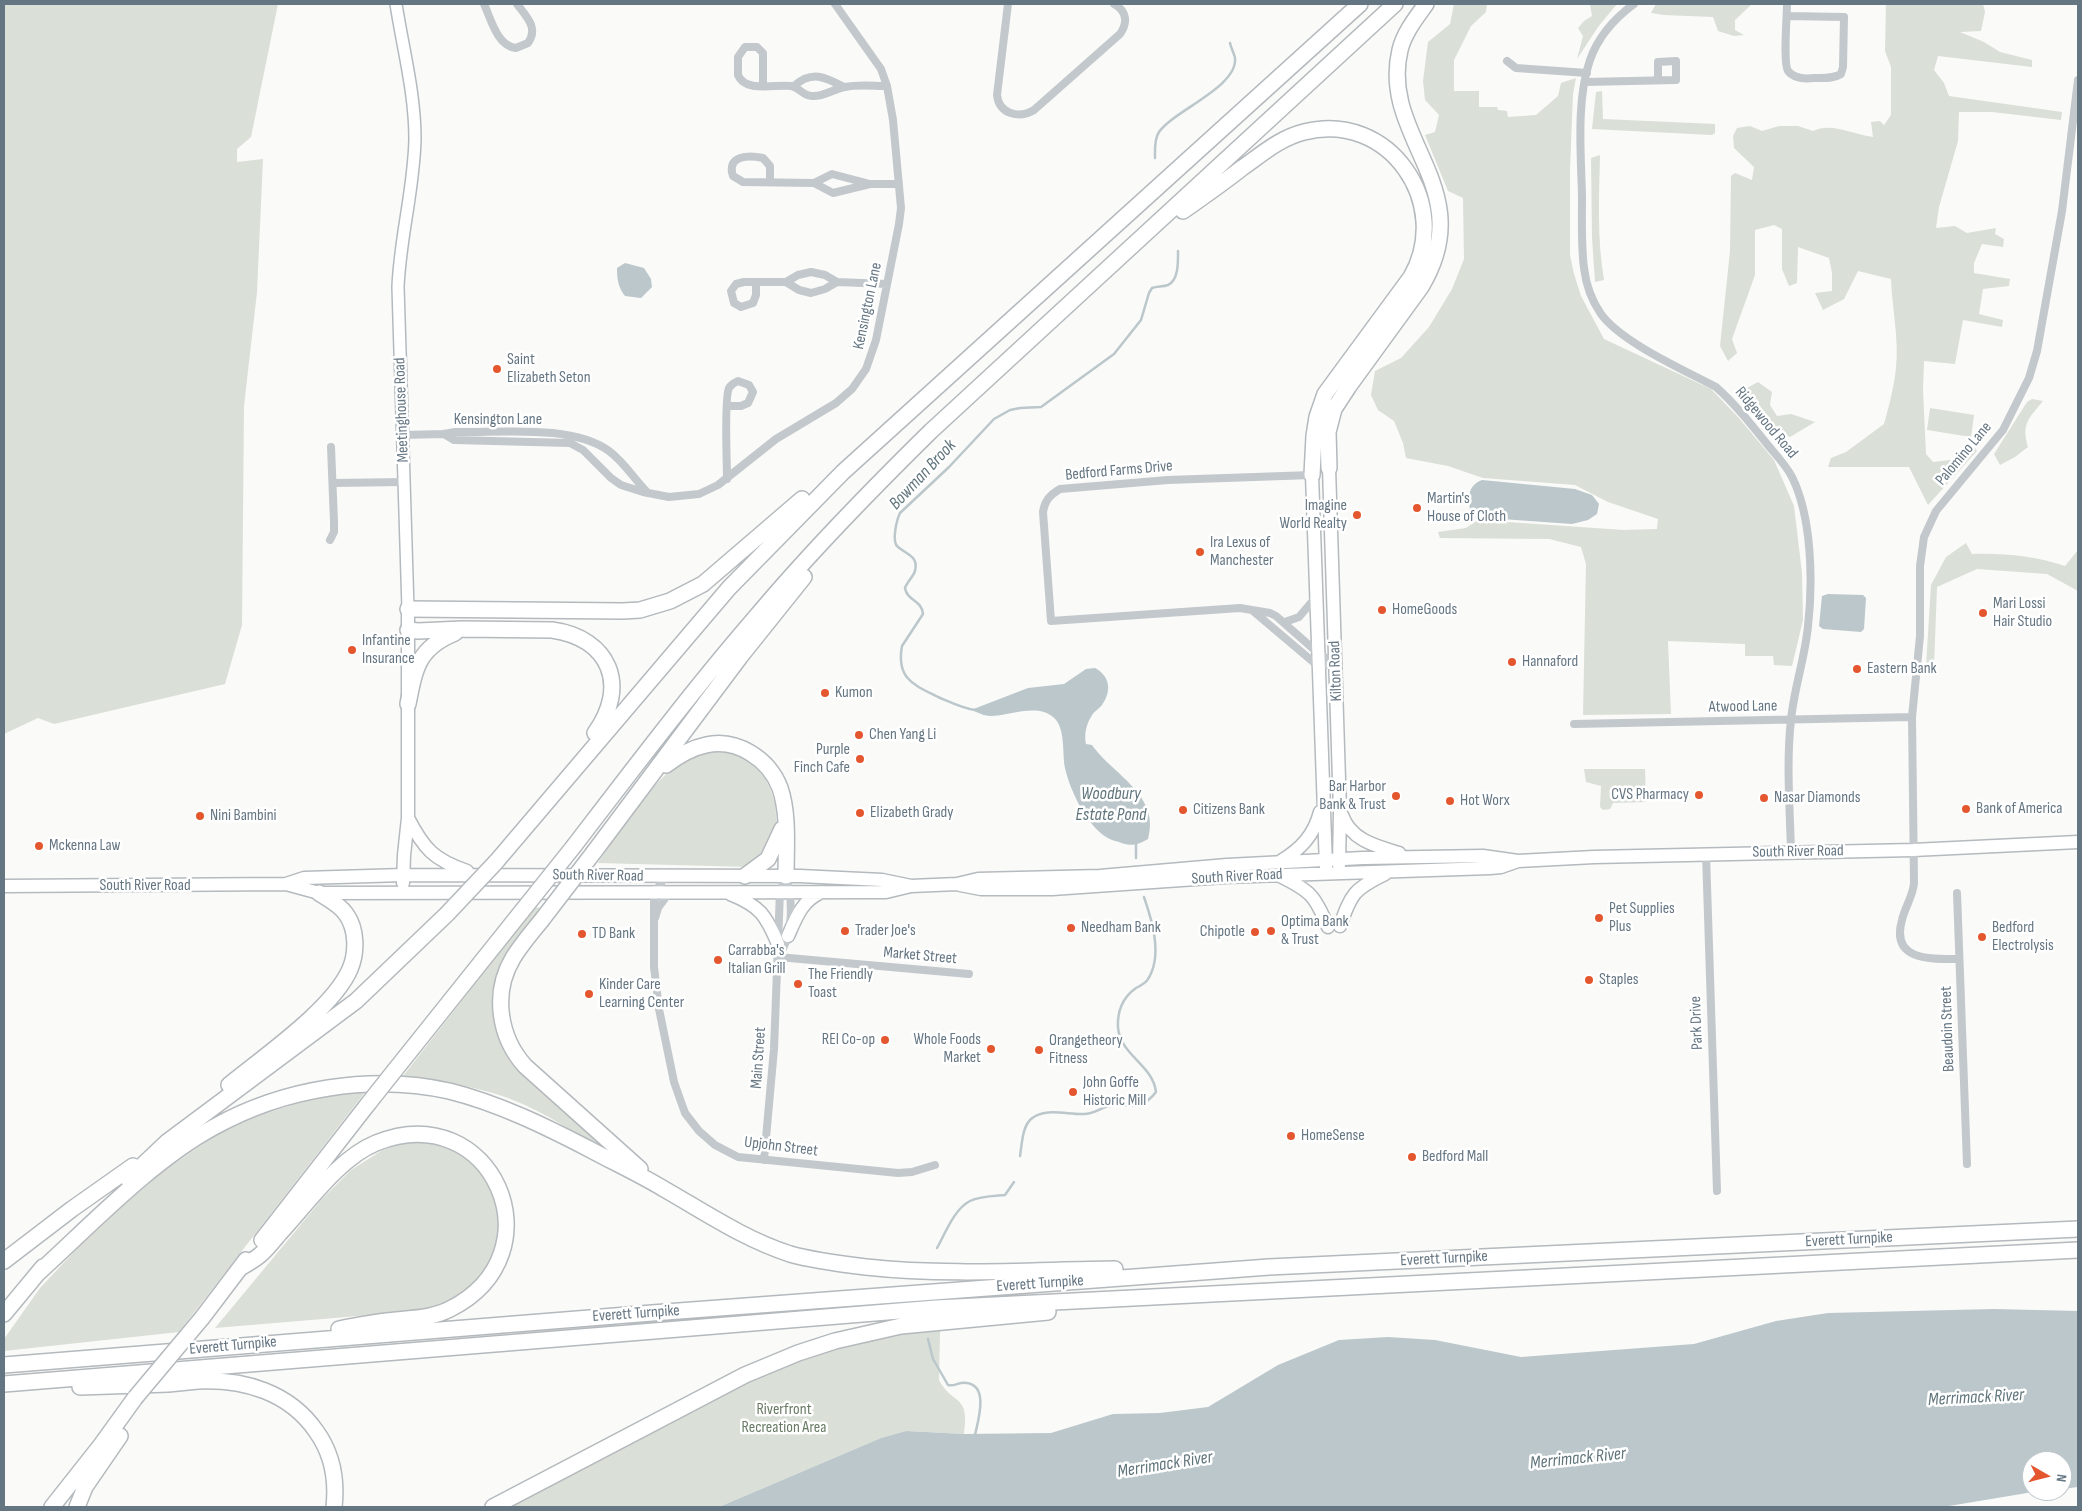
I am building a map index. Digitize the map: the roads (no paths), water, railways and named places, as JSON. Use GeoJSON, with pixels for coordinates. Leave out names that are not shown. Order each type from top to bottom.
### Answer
{"type":"FeatureCollection","features":[{"type":"Feature","properties":{"kind":"highway"},"geometry":{"type":"LineString","coordinates":[[4,1261],[72,1209],[188,1127],[356,1001],[447,914],[496,862],[729,588],[843,472],[1360,4]]}},
{"type":"Feature","properties":{"kind":"highway"},"geometry":{"type":"LineString","coordinates":[[77,1507],[84,1487],[163,1363],[202,1318],[368,1104],[756,617],[840,523],[931,431],[1128,252],[1395,4]]}},
{"type":"Feature","properties":{"kind":"highway"},"geometry":{"type":"LineString","coordinates":[[1329,468],[1328,432],[1334,409],[1348,386],[1421,287],[1428,275],[1438,248],[1440,220],[1436,191],[1405,114],[1398,81],[1401,48],[1413,21],[1426,4]]}},
{"type":"Feature","properties":{"kind":"highway"},"geometry":{"type":"LineString","coordinates":[[1128,252],[1276,144],[1306,132],[1338,130],[1370,138],[1396,157],[1407,170],[1418,191],[1425,215],[1425,231],[1419,263],[1411,277],[1325,394],[1315,425],[1312,475]]}},
{"type":"Feature","properties":{"kind":"highway"},"geometry":{"type":"LineString","coordinates":[[664,1189],[614,1147],[516,1057],[506,1037],[501,1013],[501,1000],[506,973],[521,946],[653,776],[740,657],[798,584],[912,458],[931,431]]}},
{"type":"Feature","properties":{"kind":"highway"},"geometry":{"type":"LineString","coordinates":[[408,609],[605,612],[640,610],[655,606],[685,595],[703,584],[805,496],[843,472]]}},
{"type":"Feature","properties":{"kind":"highway"},"geometry":{"type":"LineString","coordinates":[[408,630],[536,629],[572,634],[586,641],[598,651],[612,675],[611,706],[600,726],[524,828]]}},
{"type":"Feature","properties":{"kind":"highway"},"geometry":{"type":"LineString","coordinates":[[408,704],[414,673],[422,656],[436,642],[462,630]]}},
{"type":"Feature","properties":{"kind":"highway"},"geometry":{"type":"LineString","coordinates":[[653,776],[678,756],[699,747],[722,743],[741,748],[760,759],[771,771],[783,801],[786,876]]}},
{"type":"Feature","properties":{"kind":"highway"},"geometry":{"type":"LineString","coordinates":[[745,876],[768,859],[780,838],[785,823]]}},
{"type":"Feature","properties":{"kind":"highway"},"geometry":{"type":"LineString","coordinates":[[188,1127],[208,1102],[312,1017],[340,986],[350,969],[355,951],[355,941],[350,920],[340,907],[320,893]]}},
{"type":"Feature","properties":{"kind":"highway"},"geometry":{"type":"LineString","coordinates":[[37,1274],[141,1179],[185,1145],[214,1127],[270,1103],[334,1087],[378,1083],[426,1087],[452,1092],[488,1103],[552,1130],[664,1189],[736,1232],[790,1254],[843,1264],[941,1272],[1269,1267]]}},
{"type":"Feature","properties":{"kind":"highway"},"geometry":{"type":"LineString","coordinates":[[240,1268],[260,1255],[336,1172],[374,1144],[393,1137],[412,1134],[430,1135],[449,1139],[466,1148],[487,1167],[497,1183],[504,1201],[507,1230],[500,1257],[486,1282],[464,1301],[448,1310],[430,1316],[384,1321],[242,1346]]}},
{"type":"Feature","properties":{"kind":"highway"},"geometry":{"type":"LineString","coordinates":[[4,1314],[69,1234],[167,1142]]}},
{"type":"Feature","properties":{"kind":"highway","name":"Everett Turnpike"},"geometry":{"type":"LineString","coordinates":[[4,1365],[652,1313],[1269,1267],[2078,1229]]}},
{"type":"Feature","properties":{"kind":"highway","name":"Everett Turnpike"},"geometry":{"type":"LineString","coordinates":[[4,1384],[936,1308],[2078,1250]]}},
{"type":"Feature","properties":{"kind":"highway"},"geometry":{"type":"LineString","coordinates":[[493,1507],[745,1375],[780,1359],[835,1341],[900,1326],[1256,1292]]}},
{"type":"Feature","properties":{"kind":"highway"},"geometry":{"type":"LineString","coordinates":[[4,1391],[199,1381],[230,1382],[266,1391],[284,1399],[299,1411],[312,1425],[322,1441],[330,1458],[334,1477],[334,1507]]}},
{"type":"Feature","properties":{"kind":"highway"},"geometry":{"type":"LineString","coordinates":[[52,1507],[137,1403]]}},
{"type":"Feature","properties":{"kind":"main road","name":"Kilton Road"},"geometry":{"type":"LineString","coordinates":[[1329,468],[1340,811],[1339,873]]}},
{"type":"Feature","properties":{"kind":"main road","name":"Kilton Road"},"geometry":{"type":"LineString","coordinates":[[1312,475],[1326,873]]}},
{"type":"Feature","properties":{"kind":"main road","name":"Meetinghouse Road"},"geometry":{"type":"LineString","coordinates":[[408,609],[408,818],[411,833],[408,875],[409,893]]}},
{"type":"Feature","properties":{"kind":"main road"},"geometry":{"type":"LineString","coordinates":[[1323,794],[1320,813],[1311,834],[1279,869],[1312,895],[1334,926],[1354,893],[1369,882],[1390,871]]}},
{"type":"Feature","properties":{"kind":"main road"},"geometry":{"type":"LineString","coordinates":[[1340,811],[1345,824],[1360,839],[1378,847],[1413,857]]}},
{"type":"Feature","properties":{"kind":"main road"},"geometry":{"type":"LineString","coordinates":[[408,818],[428,852],[446,863],[475,874]]}},
{"type":"Feature","properties":{"kind":"main road","name":"South River Road"},"geometry":{"type":"LineString","coordinates":[[1279,869],[1339,859],[1494,856],[1518,861],[1706,854],[1913,850],[2078,842]]}},
{"type":"Feature","properties":{"kind":"main road","name":"South River Road"},"geometry":{"type":"LineString","coordinates":[[4,886],[286,884],[320,893],[886,892],[911,886],[956,884],[978,879],[1279,869],[1339,873],[1490,868],[1501,867],[1518,861]]}},
{"type":"Feature","properties":{"kind":"main road","name":"South River Road"},"geometry":{"type":"LineString","coordinates":[[286,884],[304,878],[475,874],[786,876],[882,880],[911,886]]}},
{"type":"Feature","properties":{"kind":"main road"},"geometry":{"type":"LineString","coordinates":[[781,945],[804,904],[814,896],[825,891]]}},
{"type":"Feature","properties":{"kind":"main road"},"geometry":{"type":"LineString","coordinates":[[726,892],[758,909],[769,922],[781,945]]}},
{"type":"Feature","properties":{"kind":"street","name":"Meetinghouse Road"},"geometry":{"type":"LineString","coordinates":[[396,4],[410,83],[415,139],[413,171],[400,250],[398,282],[408,609]]}},
{"type":"Feature","properties":{"kind":"street"},"geometry":{"type":"LineString","coordinates":[[484,4],[501,40],[506,45],[516,48],[528,43],[533,31],[530,21],[517,4]]}},
{"type":"Feature","properties":{"kind":"street","name":"Kensington Lane"},"geometry":{"type":"LineString","coordinates":[[444,434],[454,440],[570,443],[583,450],[615,482],[649,494],[669,497],[689,496],[710,490],[768,445],[836,403],[854,388],[870,360],[901,208],[894,120],[888,86],[878,64],[835,4]]}},
{"type":"Feature","properties":{"kind":"street"},"geometry":{"type":"LineString","coordinates":[[1008,4],[996,95],[997,102],[1004,111],[1022,115],[1034,110],[1120,34],[1125,25],[1125,15],[1119,6],[1114,4]]}},
{"type":"Feature","properties":{"kind":"street","name":"Ridgewood Road"},"geometry":{"type":"LineString","coordinates":[[1634,4],[1613,22],[1602,37],[1593,53],[1585,82],[1581,133],[1583,257],[1586,282],[1601,315],[1620,333],[1716,388],[1727,397],[1781,461],[1792,476],[1799,495],[1807,533],[1810,607],[1791,721],[1789,751],[1791,852]]}},
{"type":"Feature","properties":{"kind":"street"},"geometry":{"type":"LineString","coordinates":[[1787,4],[1786,62],[1789,72],[1796,77],[1805,79],[1835,77],[1840,74],[1843,67],[1844,17],[1787,16]]}},
{"type":"Feature","properties":{"kind":"street"},"geometry":{"type":"LineString","coordinates":[[763,86],[763,53],[757,47],[745,47],[738,57],[740,79],[746,84],[763,86],[794,86],[806,95],[814,96],[828,94],[844,87],[888,86]]}},
{"type":"Feature","properties":{"kind":"street"},"geometry":{"type":"LineString","coordinates":[[1507,61],[1516,68],[1587,73]]}},
{"type":"Feature","properties":{"kind":"street"},"geometry":{"type":"LineString","coordinates":[[794,86],[802,79],[810,76],[828,79],[844,87]]}},
{"type":"Feature","properties":{"kind":"street"},"geometry":{"type":"LineString","coordinates":[[1585,82],[1658,80]]}},
{"type":"Feature","properties":{"kind":"street","name":"Palomino Lane"},"geometry":{"type":"LineString","coordinates":[[1959,959],[1919,958],[1909,952],[1902,942],[1901,923],[1913,888],[1912,717],[1920,636],[1921,556],[1924,537],[1936,510],[2003,430],[2029,378],[2037,351],[2062,211],[2078,80]]}},
{"type":"Feature","properties":{"kind":"street"},"geometry":{"type":"LineString","coordinates":[[770,182],[770,166],[763,158],[743,156],[735,160],[732,172],[739,181],[770,182],[814,182],[832,174],[870,184]]}},
{"type":"Feature","properties":{"kind":"street"},"geometry":{"type":"LineString","coordinates":[[814,182],[833,193],[870,184],[899,184]]}},
{"type":"Feature","properties":{"kind":"street"},"geometry":{"type":"LineString","coordinates":[[786,282],[804,272],[811,272],[824,275],[837,282],[887,284]]}},
{"type":"Feature","properties":{"kind":"street"},"geometry":{"type":"LineString","coordinates":[[756,282],[786,282],[805,292],[811,292],[825,289],[837,282]]}},
{"type":"Feature","properties":{"kind":"street"},"geometry":{"type":"LineString","coordinates":[[726,479],[727,406]]}},
{"type":"Feature","properties":{"kind":"street","name":"Kensington Lane"},"geometry":{"type":"LineString","coordinates":[[403,436],[458,432],[568,434],[577,436],[611,452],[649,494]]}},
{"type":"Feature","properties":{"kind":"street"},"geometry":{"type":"LineString","coordinates":[[330,540],[334,532],[331,447]]}},
{"type":"Feature","properties":{"kind":"street","name":"Bedford Farms Drive"},"geometry":{"type":"LineString","coordinates":[[1312,475],[1168,480],[1066,488],[1050,495],[1044,505],[1043,512],[1051,621],[1240,608],[1270,613],[1285,622],[1318,659]]}},
{"type":"Feature","properties":{"kind":"street"},"geometry":{"type":"LineString","coordinates":[[333,483],[404,482]]}},
{"type":"Feature","properties":{"kind":"street"},"geometry":{"type":"LineString","coordinates":[[1285,622],[1299,617],[1316,597]]}},
{"type":"Feature","properties":{"kind":"street","name":"Bedford Farms Drive"},"geometry":{"type":"LineString","coordinates":[[1253,611],[1318,659],[1336,664]]}},
{"type":"Feature","properties":{"kind":"street"},"geometry":{"type":"LineString","coordinates":[[1318,659],[1336,664]]}},
{"type":"Feature","properties":{"kind":"street","name":"Atwood Lane"},"geometry":{"type":"LineString","coordinates":[[1574,724],[1912,717]]}},
{"type":"Feature","properties":{"kind":"street","name":"Park Drive"},"geometry":{"type":"LineString","coordinates":[[1706,854],[1717,1191]]}},
{"type":"Feature","properties":{"kind":"street"},"geometry":{"type":"LineString","coordinates":[[654,893],[666,876]]}},
{"type":"Feature","properties":{"kind":"street","name":"Main Street"},"geometry":{"type":"LineString","coordinates":[[764,1160],[786,876]]}},
{"type":"Feature","properties":{"kind":"street","name":"Main Street"},"geometry":{"type":"LineString","coordinates":[[781,945],[785,891]]}},
{"type":"Feature","properties":{"kind":"street","name":"Upjohn Street"},"geometry":{"type":"LineString","coordinates":[[654,893],[654,967],[659,1009],[674,1082],[685,1113],[699,1131],[715,1145],[738,1157],[898,1173],[912,1172],[935,1165]]}},
{"type":"Feature","properties":{"kind":"street","name":"Upjohn Street"},"geometry":{"type":"LineString","coordinates":[[655,920],[658,908],[669,893]]}},
{"type":"Feature","properties":{"kind":"street","name":"Beaudoin Street"},"geometry":{"type":"LineString","coordinates":[[1956,893],[1967,1164]]}},
{"type":"Feature","properties":{"kind":"street","name":"Market Street"},"geometry":{"type":"LineString","coordinates":[[781,945],[969,974]]}},
{"type":"Feature","properties":{"kind":"water"},"geometry":{"type":"Polygon","coordinates":[[[625,263],[644,268],[651,279],[652,287],[641,298],[625,296],[621,289],[617,268],[625,263]]]}},
{"type":"Feature","properties":{"kind":"water"},"geometry":{"type":"Polygon","coordinates":[[[1482,480],[1575,489],[1592,495],[1599,504],[1597,514],[1588,520],[1572,524],[1473,517],[1470,514],[1469,498],[1473,486],[1482,480]]]}},
{"type":"Feature","properties":{"kind":"water"},"geometry":{"type":"Polygon","coordinates":[[[1828,594],[1863,595],[1866,598],[1864,629],[1861,632],[1823,629],[1819,626],[1822,596],[1828,594]]]}},
{"type":"Feature","properties":{"kind":"water","name":"Woodbury Estate Pond"},"geometry":{"type":"Polygon","coordinates":[[[1095,668],[1104,675],[1108,689],[1105,700],[1092,715],[1088,723],[1085,734],[1086,744],[1092,745],[1132,786],[1148,810],[1150,824],[1148,839],[1134,845],[1112,840],[1096,828],[1088,819],[1071,788],[1064,762],[1062,734],[1057,721],[1053,717],[1039,711],[1023,711],[990,716],[971,710],[1028,688],[1064,684],[1086,669],[1095,668]]]}},
{"type":"Feature","properties":{"kind":"water","name":"Merrimack River"},"geometry":{"type":"Polygon","coordinates":[[[1994,1309],[2078,1311],[2078,1487],[2072,1488],[2072,1451],[2022,1451],[2022,1494],[1943,1507],[719,1507],[881,1438],[906,1431],[964,1434],[1051,1433],[1113,1414],[1160,1413],[1208,1407],[1278,1365],[1339,1340],[1388,1337],[1435,1340],[1521,1357],[1694,1344],[1776,1321],[1828,1313],[1994,1309]]]}},
{"type":"Feature","properties":{"kind":"waterway"},"geometry":{"type":"LineString","coordinates":[[1155,158],[1157,135],[1166,124],[1216,89],[1233,69],[1235,58],[1230,43]]}},
{"type":"Feature","properties":{"kind":"waterway","name":"Bowman Brook"},"geometry":{"type":"LineString","coordinates":[[975,710],[956,705],[929,693],[914,684],[904,673],[901,657],[902,646],[923,614],[920,606],[909,596],[905,588],[916,566],[911,556],[896,544],[895,530],[900,513],[949,467],[994,419],[1010,410],[1041,407],[1114,354],[1141,320],[1152,288],[1172,283],[1177,270],[1178,251]]}},
{"type":"Feature","properties":{"kind":"waterway","name":"Bowman Brook"},"geometry":{"type":"LineString","coordinates":[[1136,844],[1136,858]]}},
{"type":"Feature","properties":{"kind":"waterway","name":"Bowman Brook"},"geometry":{"type":"LineString","coordinates":[[1020,1156],[1023,1136],[1028,1122],[1037,1115],[1050,1112],[1088,1114],[1110,1106],[1135,1105],[1146,1102],[1156,1092],[1154,1083],[1149,1075],[1120,1038],[1118,1028],[1118,1016],[1121,1005],[1131,992],[1147,980],[1155,960],[1155,938],[1144,897]]}},
{"type":"Feature","properties":{"kind":"waterway","name":"Bowman Brook"},"geometry":{"type":"LineString","coordinates":[[937,1248],[955,1216],[964,1205],[978,1198],[1005,1195],[1014,1182]]}},
{"type":"Feature","properties":{"kind":"waterway","name":"Bowman Brook"},"geometry":{"type":"LineString","coordinates":[[928,1339],[933,1359],[948,1385],[967,1383],[978,1390],[980,1413],[975,1435]]}},
{"type":"Feature","properties":{"kind":"place","name":"Saint Elizabeth Seton"},"geometry":{"type":"Point","coordinates":[497,369]}},
{"type":"Feature","properties":{"kind":"place","name":"Martin's House of Cloth"},"geometry":{"type":"Point","coordinates":[1417,508]}},
{"type":"Feature","properties":{"kind":"place","name":"Imagine World Realty"},"geometry":{"type":"Point","coordinates":[1357,515]}},
{"type":"Feature","properties":{"kind":"place","name":"Ira Lexus of Manchester"},"geometry":{"type":"Point","coordinates":[1200,552]}},
{"type":"Feature","properties":{"kind":"place","name":"HomeGoods"},"geometry":{"type":"Point","coordinates":[1382,610]}},
{"type":"Feature","properties":{"kind":"place","name":"Mari Lossi Hair Studio"},"geometry":{"type":"Point","coordinates":[1983,613]}},
{"type":"Feature","properties":{"kind":"place","name":"Infantine Insurance"},"geometry":{"type":"Point","coordinates":[352,650]}},
{"type":"Feature","properties":{"kind":"place","name":"Hannaford"},"geometry":{"type":"Point","coordinates":[1512,662]}},
{"type":"Feature","properties":{"kind":"place","name":"Eastern Bank"},"geometry":{"type":"Point","coordinates":[1857,669]}},
{"type":"Feature","properties":{"kind":"place","name":"Kumon"},"geometry":{"type":"Point","coordinates":[825,693]}},
{"type":"Feature","properties":{"kind":"place","name":"Chen Yang Li"},"geometry":{"type":"Point","coordinates":[859,735]}},
{"type":"Feature","properties":{"kind":"place","name":"Purple Finch Cafe"},"geometry":{"type":"Point","coordinates":[860,759]}},
{"type":"Feature","properties":{"kind":"place","name":"CVS Pharmacy"},"geometry":{"type":"Point","coordinates":[1699,795]}},
{"type":"Feature","properties":{"kind":"place","name":"Bar Harbor Bank & Trust"},"geometry":{"type":"Point","coordinates":[1396,796]}},
{"type":"Feature","properties":{"kind":"place","name":"Nasar Diamonds"},"geometry":{"type":"Point","coordinates":[1764,798]}},
{"type":"Feature","properties":{"kind":"place","name":"Hot Worx"},"geometry":{"type":"Point","coordinates":[1450,801]}},
{"type":"Feature","properties":{"kind":"place","name":"Bank of America"},"geometry":{"type":"Point","coordinates":[1966,809]}},
{"type":"Feature","properties":{"kind":"place","name":"Citizens Bank"},"geometry":{"type":"Point","coordinates":[1183,810]}},
{"type":"Feature","properties":{"kind":"place","name":"Elizabeth Grady"},"geometry":{"type":"Point","coordinates":[860,813]}},
{"type":"Feature","properties":{"kind":"place","name":"Nini Bambini"},"geometry":{"type":"Point","coordinates":[200,816]}},
{"type":"Feature","properties":{"kind":"place","name":"Mckenna Law"},"geometry":{"type":"Point","coordinates":[39,846]}},
{"type":"Feature","properties":{"kind":"place","name":"Pet Supplies Plus"},"geometry":{"type":"Point","coordinates":[1599,918]}},
{"type":"Feature","properties":{"kind":"place","name":"Needham Bank"},"geometry":{"type":"Point","coordinates":[1071,928]}},
{"type":"Feature","properties":{"kind":"place","name":"Trader Joe's"},"geometry":{"type":"Point","coordinates":[845,931]}},
{"type":"Feature","properties":{"kind":"place","name":"Optima Bank & Trust"},"geometry":{"type":"Point","coordinates":[1271,931]}},
{"type":"Feature","properties":{"kind":"place","name":"Chipotle"},"geometry":{"type":"Point","coordinates":[1255,932]}},
{"type":"Feature","properties":{"kind":"place","name":"TD Bank"},"geometry":{"type":"Point","coordinates":[582,934]}},
{"type":"Feature","properties":{"kind":"place","name":"Bedford Electrolysis"},"geometry":{"type":"Point","coordinates":[1982,937]}},
{"type":"Feature","properties":{"kind":"place","name":"Carrabba's Italian Grill"},"geometry":{"type":"Point","coordinates":[718,960]}},
{"type":"Feature","properties":{"kind":"place","name":"Staples"},"geometry":{"type":"Point","coordinates":[1589,980]}},
{"type":"Feature","properties":{"kind":"place","name":"The Friendly Toast"},"geometry":{"type":"Point","coordinates":[798,984]}},
{"type":"Feature","properties":{"kind":"place","name":"Kinder Care Learning Center"},"geometry":{"type":"Point","coordinates":[589,994]}},
{"type":"Feature","properties":{"kind":"place","name":"REI Co-op"},"geometry":{"type":"Point","coordinates":[885,1040]}},
{"type":"Feature","properties":{"kind":"place","name":"Whole Foods Market"},"geometry":{"type":"Point","coordinates":[991,1049]}},
{"type":"Feature","properties":{"kind":"place","name":"Orangetheory Fitness"},"geometry":{"type":"Point","coordinates":[1039,1050]}},
{"type":"Feature","properties":{"kind":"place","name":"John Goffe Historic Mill"},"geometry":{"type":"Point","coordinates":[1073,1092]}},
{"type":"Feature","properties":{"kind":"place","name":"HomeSense"},"geometry":{"type":"Point","coordinates":[1291,1136]}},
{"type":"Feature","properties":{"kind":"place","name":"Bedford Mall"},"geometry":{"type":"Point","coordinates":[1412,1157]}},
{"type":"Feature","properties":{"kind":"park label","name":"Riverfront Recreation Area"},"geometry":{"type":"Point","coordinates":[784,1419]}}]}
